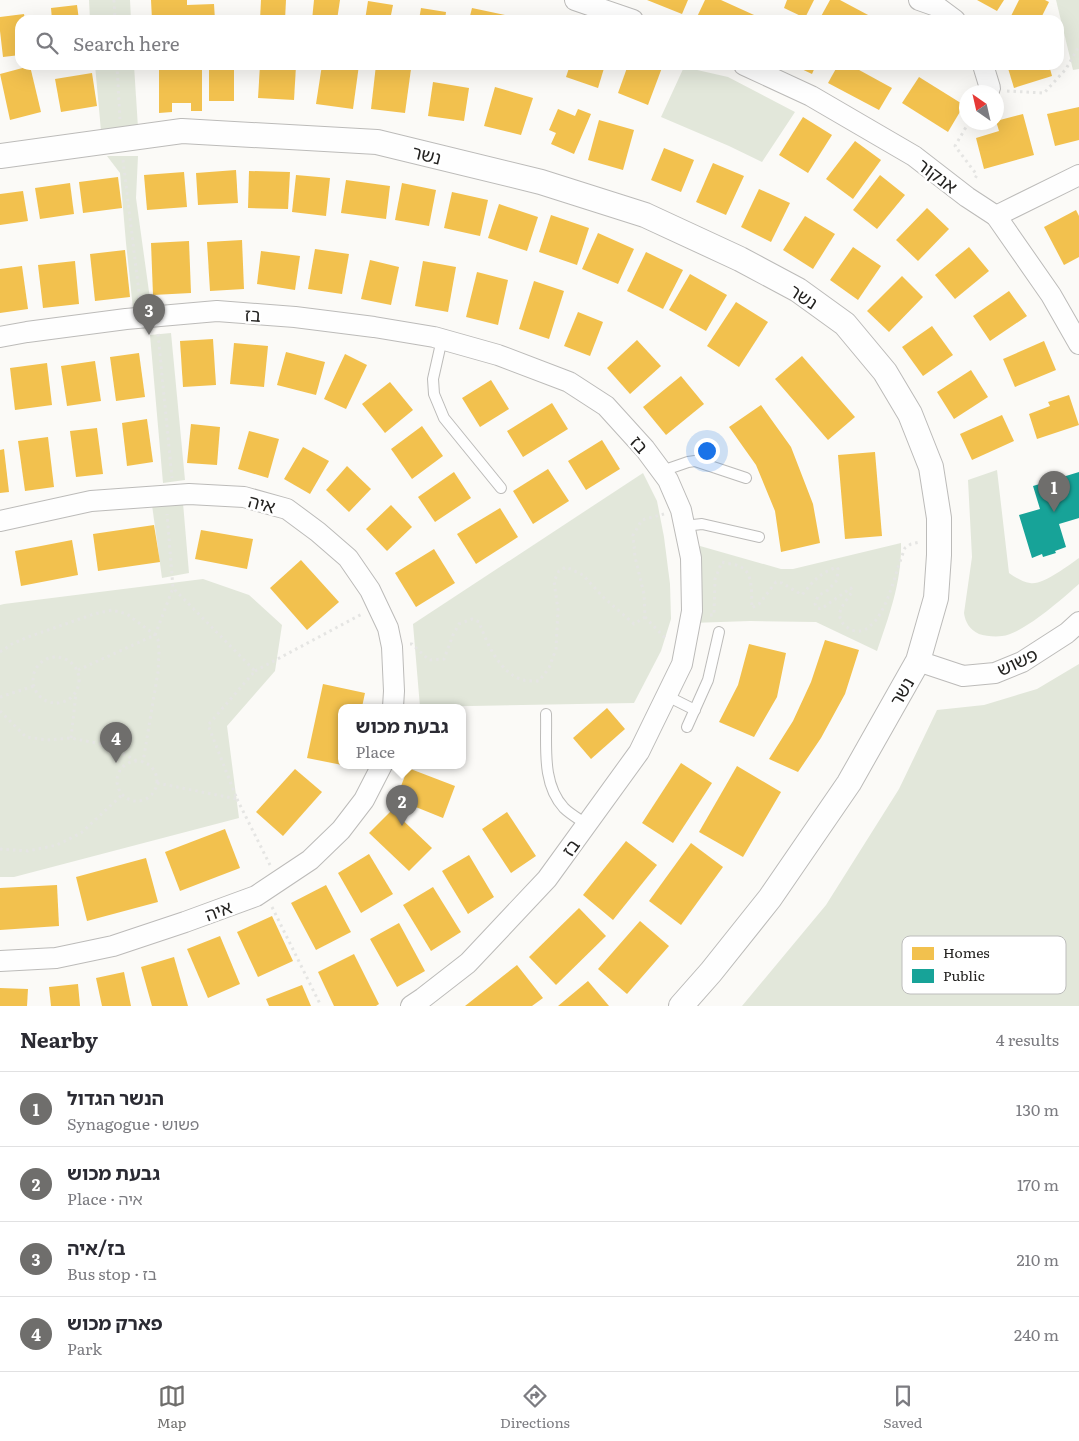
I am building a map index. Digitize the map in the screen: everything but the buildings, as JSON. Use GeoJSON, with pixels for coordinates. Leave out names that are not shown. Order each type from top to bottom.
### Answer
{"type":"FeatureCollection","features":[{"type":"Feature","properties":{"kind":"street"},"geometry":{"type":"LineString","coordinates":[[575,0],[618,15]]}},
{"type":"Feature","properties":{"kind":"street"},"geometry":{"type":"LineString","coordinates":[[919,0],[936,6],[948,15]]}},
{"type":"Feature","properties":{"kind":"street","name":"אנקור"},"geometry":{"type":"LineString","coordinates":[[755,70],[811,96],[914,156],[967,197],[996,216],[1051,295],[1079,344]]}},
{"type":"Feature","properties":{"kind":"street"},"geometry":{"type":"LineString","coordinates":[[985,70],[992,85]]}},
{"type":"Feature","properties":{"kind":"street","name":"נשר"},"geometry":{"type":"LineString","coordinates":[[0,156],[182,131],[377,142],[541,182],[636,212],[740,259],[798,290],[845,324],[885,372],[910,414],[931,467],[939,518],[936,598],[918,661],[849,782],[770,898],[711,972],[681,1006]]}},
{"type":"Feature","properties":{"kind":"street"},"geometry":{"type":"LineString","coordinates":[[996,216],[1079,175]]}},
{"type":"Feature","properties":{"kind":"street","name":"בז"},"geometry":{"type":"LineString","coordinates":[[0,337],[149,317],[217,311],[295,317],[374,327],[442,339],[498,355],[569,382],[606,406],[645,449],[668,480],[682,518],[691,558],[692,611],[684,658],[667,696],[639,752],[547,879],[468,963],[411,1006]]}},
{"type":"Feature","properties":{"kind":"street","name":"איה"},"geometry":{"type":"LineString","coordinates":[[0,521],[91,501],[189,494],[244,497],[287,509],[348,558],[370,590],[388,628],[392,647],[393,704]]}},
{"type":"Feature","properties":{"kind":"street","name":"פשוש"},"geometry":{"type":"LineString","coordinates":[[918,661],[963,676],[995,673],[1022,662],[1067,633],[1079,622]]}},
{"type":"Feature","properties":{"kind":"street","name":"איה"},"geometry":{"type":"LineString","coordinates":[[0,961],[56,958],[113,946],[256,896],[310,860],[341,830],[364,800],[380,769]]}},
{"type":"Feature","properties":{"kind":"lane"},"geometry":{"type":"LineString","coordinates":[[442,339],[433,379],[434,394],[444,418],[501,488]]}},
{"type":"Feature","properties":{"kind":"lane"},"geometry":{"type":"LineString","coordinates":[[662,471],[696,461],[746,478]]}},
{"type":"Feature","properties":{"kind":"lane"},"geometry":{"type":"LineString","coordinates":[[682,518],[759,537]]}},
{"type":"Feature","properties":{"kind":"lane"},"geometry":{"type":"LineString","coordinates":[[686,727],[708,680],[719,632]]}},
{"type":"Feature","properties":{"kind":"lane"},"geometry":{"type":"LineString","coordinates":[[667,696],[694,710]]}},
{"type":"Feature","properties":{"kind":"lane"},"geometry":{"type":"LineString","coordinates":[[546,714],[548,775],[553,792],[565,808],[586,824]]}},
{"type":"Feature","properties":{"kind":"path"},"geometry":{"type":"LineString","coordinates":[[114,0],[115,15]]}},
{"type":"Feature","properties":{"kind":"path"},"geometry":{"type":"LineString","coordinates":[[1004,91],[1044,93],[1066,69],[1079,46]]}},
{"type":"Feature","properties":{"kind":"path"},"geometry":{"type":"LineString","coordinates":[[78,670],[155,635],[173,588],[169,495],[149,317],[120,139],[117,70]]}},
{"type":"Feature","properties":{"kind":"path"},"geometry":{"type":"LineString","coordinates":[[964,130],[955,146],[977,175],[967,197]]}},
{"type":"Feature","properties":{"kind":"path"},"geometry":{"type":"LineString","coordinates":[[682,518],[642,520],[633,535],[635,557],[644,594],[645,617],[684,658]]}},
{"type":"Feature","properties":{"kind":"path"},"geometry":{"type":"LineString","coordinates":[[707,615],[714,615],[715,579],[722,562],[742,568],[748,574],[752,608],[759,604],[776,582],[782,583],[802,595],[813,581],[825,571],[836,567],[838,569],[837,580],[828,590],[818,596],[815,604],[817,608],[821,609],[851,588],[852,592],[840,612],[840,618],[844,625],[855,631],[861,631],[871,626],[886,602],[905,548],[911,544],[939,536]]}},
{"type":"Feature","properties":{"kind":"path"},"geometry":{"type":"LineString","coordinates":[[392,647],[412,644],[429,660],[444,659],[459,624],[472,619],[479,622],[488,645],[508,672],[524,680],[539,681],[549,668],[556,649],[558,610],[554,581],[559,571],[566,566],[583,575],[602,596],[634,624],[645,617]]}},
{"type":"Feature","properties":{"kind":"path"},"geometry":{"type":"LineString","coordinates":[[173,588],[255,671]]}},
{"type":"Feature","properties":{"kind":"path"},"geometry":{"type":"LineString","coordinates":[[321,1006],[271,886],[208,725],[255,671],[378,605]]}},
{"type":"Feature","properties":{"kind":"path"},"geometry":{"type":"LineString","coordinates":[[0,652],[28,637],[94,614],[112,610],[127,614],[155,635],[158,640],[159,652],[158,672],[143,762]]}},
{"type":"Feature","properties":{"kind":"path"},"geometry":{"type":"LineString","coordinates":[[60,656],[67,659],[78,670],[79,685],[76,692],[64,702],[49,702],[37,693],[34,686],[33,678],[39,664],[52,657],[60,656]]}},
{"type":"Feature","properties":{"kind":"path"},"geometry":{"type":"LineString","coordinates":[[0,697],[34,686]]}},
{"type":"Feature","properties":{"kind":"path"},"geometry":{"type":"LineString","coordinates":[[71,738],[76,692]]}},
{"type":"Feature","properties":{"kind":"path"},"geometry":{"type":"LineString","coordinates":[[0,711],[26,737],[47,740],[71,738],[106,745],[137,762]]}},
{"type":"Feature","properties":{"kind":"path"},"geometry":{"type":"LineString","coordinates":[[143,762],[153,770],[157,783],[152,794],[146,799],[134,801],[127,799],[122,795],[117,783],[120,770],[125,766],[143,762]]}},
{"type":"Feature","properties":{"kind":"path"},"geometry":{"type":"LineString","coordinates":[[157,783],[237,799]]}},
{"type":"Feature","properties":{"kind":"path"},"geometry":{"type":"LineString","coordinates":[[0,849],[28,851],[57,844],[81,833],[122,795]]}},
{"type":"Feature","properties":{"kind":"shaded area"},"geometry":{"type":"Polygon","coordinates":[[[89,0],[130,0],[131,15],[90,15],[89,0]]]}},
{"type":"Feature","properties":{"kind":"shaded area"},"geometry":{"type":"Polygon","coordinates":[[[1056,0],[1079,0],[1079,69],[1073,70],[1064,33],[1064,15],[1060,15],[1056,0]]]}},
{"type":"Feature","properties":{"kind":"shaded area"},"geometry":{"type":"Polygon","coordinates":[[[95,70],[134,70],[138,128],[101,131],[95,70]]]}},
{"type":"Feature","properties":{"kind":"shaded area"},"geometry":{"type":"Polygon","coordinates":[[[683,70],[697,70],[728,77],[795,112],[762,162],[661,117],[683,70]]]}},
{"type":"Feature","properties":{"kind":"shaded area"},"geometry":{"type":"Polygon","coordinates":[[[107,156],[138,156],[136,198],[151,306],[134,318],[120,173],[107,156]]]}},
{"type":"Feature","properties":{"kind":"shaded area"},"geometry":{"type":"Polygon","coordinates":[[[171,333],[185,480],[163,483],[150,335],[171,333]]]}},
{"type":"Feature","properties":{"kind":"shaded area"},"geometry":{"type":"Polygon","coordinates":[[[997,470],[1009,573],[1024,582],[1035,583],[1055,574],[1079,558],[1079,584],[1021,629],[1011,634],[990,636],[981,635],[973,630],[967,623],[964,613],[972,557],[968,480],[997,470]]]}},
{"type":"Feature","properties":{"kind":"shaded area"},"geometry":{"type":"Polygon","coordinates":[[[643,473],[657,501],[664,537],[670,584],[671,619],[661,651],[634,703],[466,706],[466,704],[420,704],[413,624],[643,473]]]}},
{"type":"Feature","properties":{"kind":"shaded area"},"geometry":{"type":"Polygon","coordinates":[[[183,503],[189,573],[162,578],[152,505],[183,503]]]}},
{"type":"Feature","properties":{"kind":"shaded area"},"geometry":{"type":"Polygon","coordinates":[[[901,543],[897,585],[877,651],[816,622],[750,621],[691,623],[700,546],[781,569],[793,569],[901,543]]]}},
{"type":"Feature","properties":{"kind":"shaded area"},"geometry":{"type":"Polygon","coordinates":[[[203,579],[249,595],[282,625],[275,671],[227,726],[239,818],[14,877],[0,877],[0,605],[203,579]]]}},
{"type":"Feature","properties":{"kind":"shaded area"},"geometry":{"type":"Polygon","coordinates":[[[1079,664],[1079,1006],[742,1006],[826,905],[899,789],[937,710],[984,705],[1037,689],[1079,664]]]}},
{"type":"Feature","properties":{"kind":"place","name":"בז/איה"},"geometry":{"type":"Point","coordinates":[149,335]}},
{"type":"Feature","properties":{"kind":"place","name":"הנשר הגדול"},"geometry":{"type":"Point","coordinates":[1054,512]}},
{"type":"Feature","properties":{"kind":"place","name":"פארק מכוש"},"geometry":{"type":"Point","coordinates":[116,763]}},
{"type":"Feature","properties":{"kind":"place","name":"גבעת מכוש"},"geometry":{"type":"Point","coordinates":[402,826]}}]}
